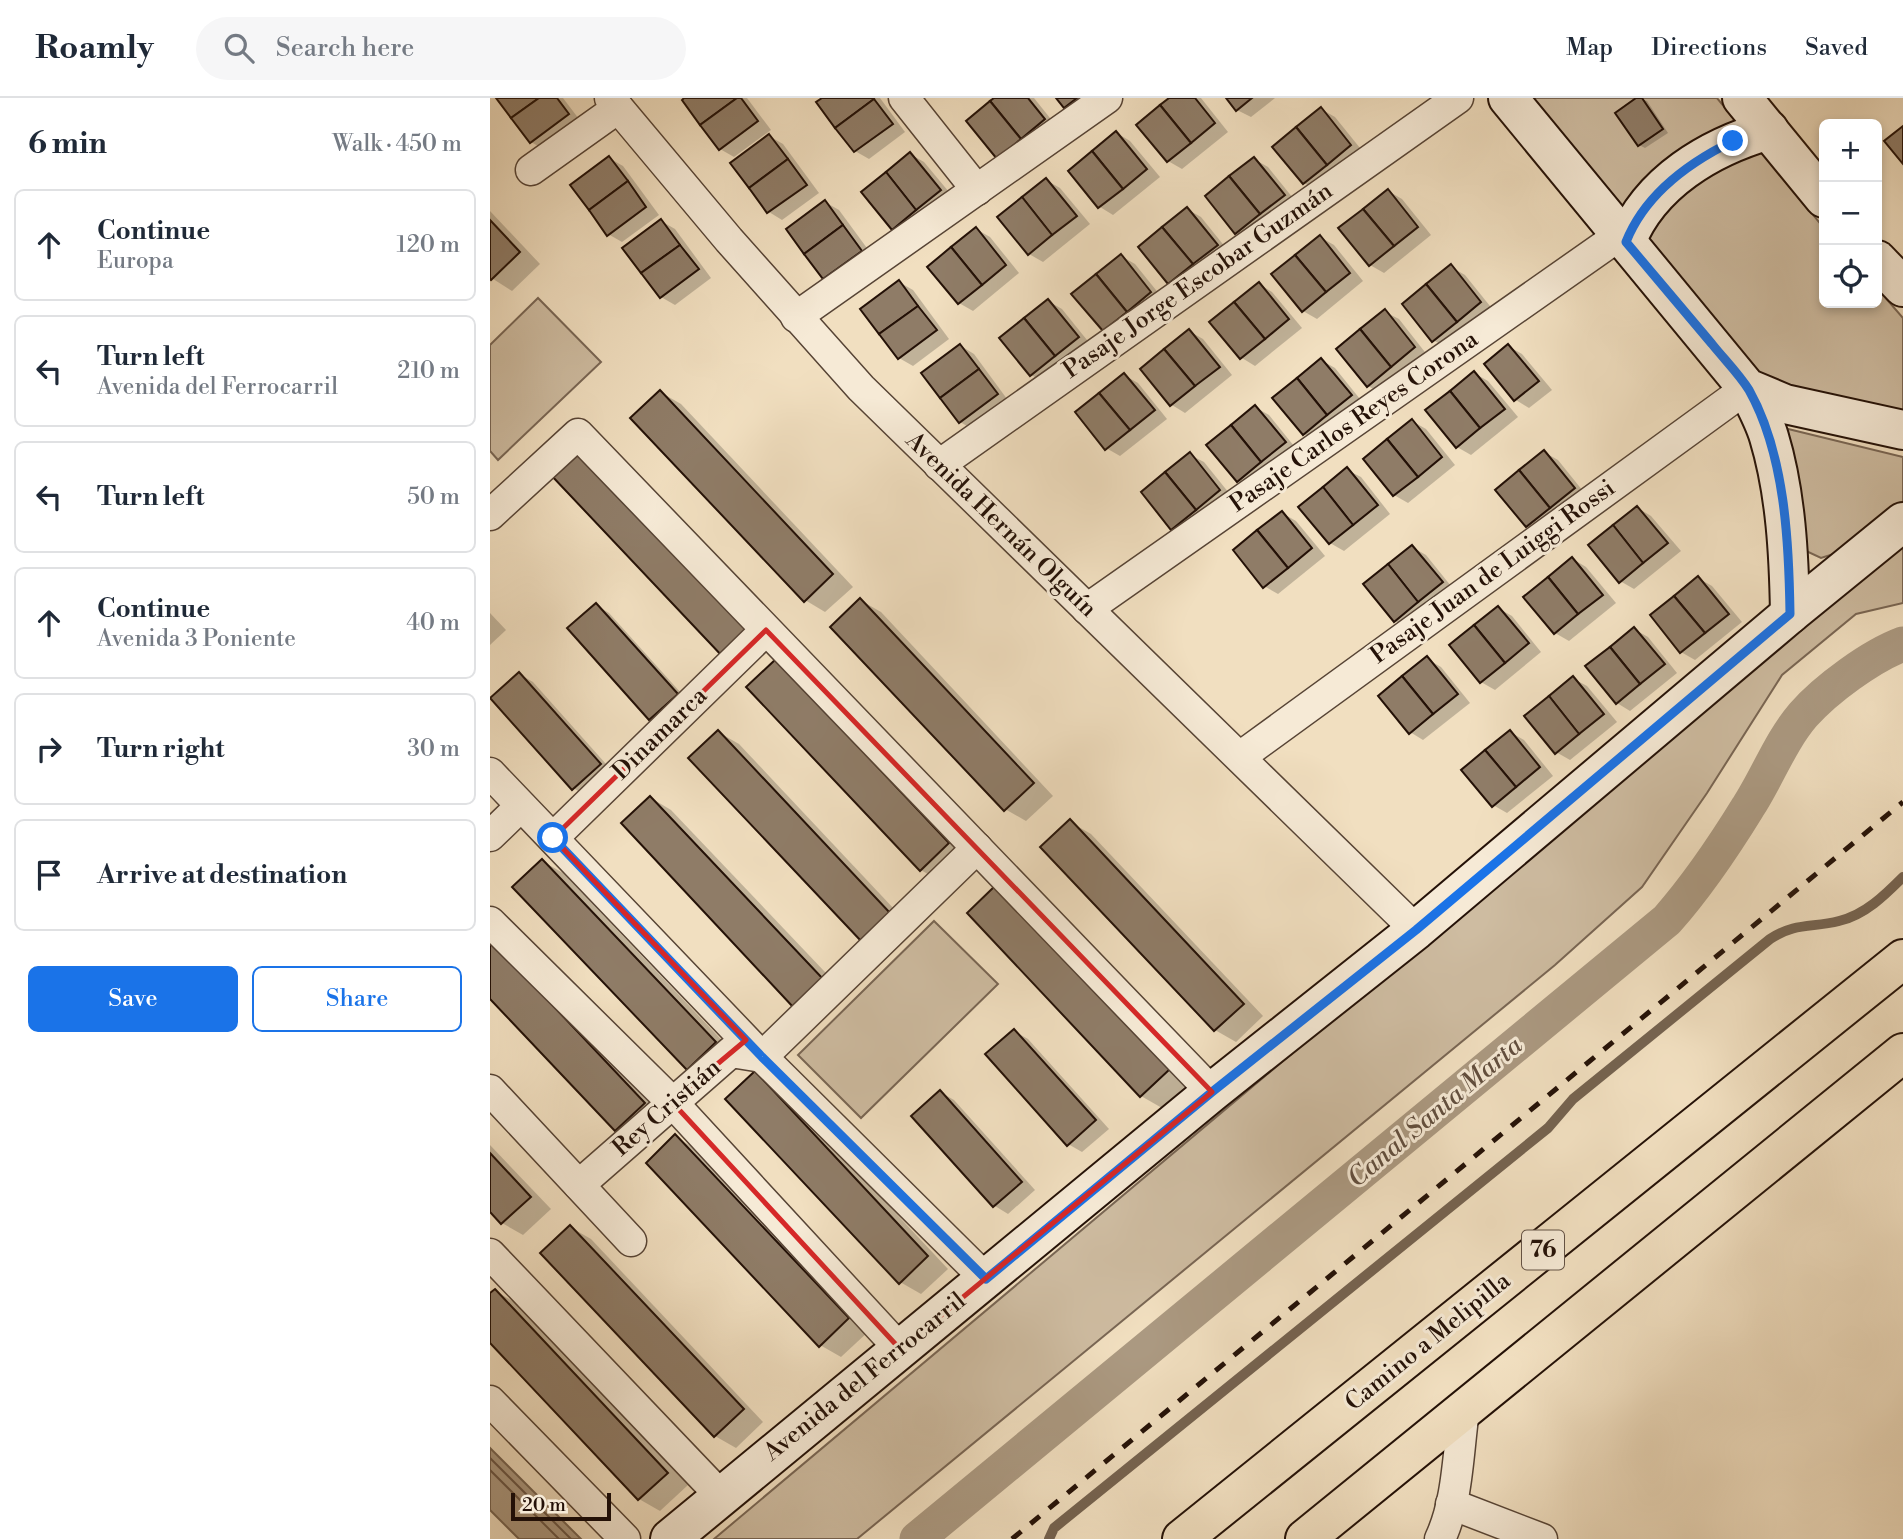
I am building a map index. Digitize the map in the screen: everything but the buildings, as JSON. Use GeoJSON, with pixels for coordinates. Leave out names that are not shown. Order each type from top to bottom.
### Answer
{"type":"FeatureCollection","features":[{"type":"Feature","properties":{"kind":"main road","name":"Camino a Melipilla"},"geometry":{"type":"LineString","coordinates":[[1182,1539],[1903,959]]}},
{"type":"Feature","properties":{"kind":"main road"},"geometry":{"type":"LineString","coordinates":[[1305,1539],[1903,1053]]}},
{"type":"Feature","properties":{"kind":"street"},"geometry":{"type":"LineString","coordinates":[[904,98],[977,190]]}},
{"type":"Feature","properties":{"kind":"street"},"geometry":{"type":"LineString","coordinates":[[796,317],[1107,98]]}},
{"type":"Feature","properties":{"kind":"street","name":"Pasaje Jorge Escobar Guzmán"},"geometry":{"type":"LineString","coordinates":[[939,465],[1458,98]]}},
{"type":"Feature","properties":{"kind":"street"},"geometry":{"type":"LineString","coordinates":[[1508,98],[1748,388],[1770,439],[1777,473],[1789,565],[1790,614]]}},
{"type":"Feature","properties":{"kind":"street"},"geometry":{"type":"LineString","coordinates":[[531,170],[614,103]]}},
{"type":"Feature","properties":{"kind":"street","name":"Avenida Hernán Olguín"},"geometry":{"type":"LineString","coordinates":[[614,103],[796,317],[861,388],[1416,930]]}},
{"type":"Feature","properties":{"kind":"street"},"geometry":{"type":"LineString","coordinates":[[1623,238],[1651,198],[1684,170],[1733,141],[1755,108],[1819,191]]}},
{"type":"Feature","properties":{"kind":"street","name":"Pasaje Carlos Reyes Corona"},"geometry":{"type":"LineString","coordinates":[[1087,609],[1623,238]]}},
{"type":"Feature","properties":{"kind":"street"},"geometry":{"type":"LineString","coordinates":[[1882,265],[1903,288]]}},
{"type":"Feature","properties":{"kind":"street"},"geometry":{"type":"LineString","coordinates":[[1748,388],[1785,404],[1903,430]]}},
{"type":"Feature","properties":{"kind":"street","name":"Pasaje Juan de Luiggi Rossi"},"geometry":{"type":"LineString","coordinates":[[1240,757],[1748,388]]}},
{"type":"Feature","properties":{"kind":"street"},"geometry":{"type":"LineString","coordinates":[[490,515],[578,434],[1212,1092]]}},
{"type":"Feature","properties":{"kind":"street","name":"Avenida del Ferrocarril"},"geometry":{"type":"LineString","coordinates":[[670,1539],[1212,1092],[1416,930],[1903,522]]}},
{"type":"Feature","properties":{"kind":"street","name":"Dinamarca"},"geometry":{"type":"LineString","coordinates":[[553,838],[766,630]]}},
{"type":"Feature","properties":{"kind":"street"},"geometry":{"type":"LineString","coordinates":[[490,773],[762,1057],[986,1279]]}},
{"type":"Feature","properties":{"kind":"street"},"geometry":{"type":"LineString","coordinates":[[490,836],[521,806]]}},
{"type":"Feature","properties":{"kind":"street"},"geometry":{"type":"LineString","coordinates":[[762,1057],[977,848]]}},
{"type":"Feature","properties":{"kind":"street"},"geometry":{"type":"LineString","coordinates":[[490,922],[672,1102],[900,1349]]}},
{"type":"Feature","properties":{"kind":"street","name":"Rey Cristián"},"geometry":{"type":"LineString","coordinates":[[579,1185],[731,1052],[762,1057]]}},
{"type":"Feature","properties":{"kind":"street"},"geometry":{"type":"LineString","coordinates":[[490,1090],[631,1241]]}},
{"type":"Feature","properties":{"kind":"street"},"geometry":{"type":"LineString","coordinates":[[490,1254],[721,1496]]}},
{"type":"Feature","properties":{"kind":"street"},"geometry":{"type":"LineString","coordinates":[[490,1401],[625,1539]]}},
{"type":"Feature","properties":{"kind":"street"},"geometry":{"type":"LineString","coordinates":[[1440,1539],[1448,1521],[1464,1410]]}},
{"type":"Feature","properties":{"kind":"street"},"geometry":{"type":"LineString","coordinates":[[1451,1504],[1542,1539]]}},
{"type":"Feature","properties":{"kind":"highlighted area"},"geometry":{"type":"Polygon","coordinates":[[[766,630],[1212,1092],[900,1349],[672,1102],[746,1040],[553,838],[766,630]]]}},
{"type":"Feature","properties":{"kind":"shaded area"},"geometry":{"type":"Polygon","coordinates":[[[1525,98],[1717,98],[1819,222],[1819,308],[1882,308],[1882,294],[1903,318],[1903,421],[1837,404],[1752,371],[1525,98]]]}},
{"type":"Feature","properties":{"kind":"shaded area"},"geometry":{"type":"Polygon","coordinates":[[[538,298],[601,362],[498,460],[490,451],[490,345],[538,298]]]}},
{"type":"Feature","properties":{"kind":"shaded area"},"geometry":{"type":"Polygon","coordinates":[[[1780,427],[1903,457],[1903,502],[1840,552],[1821,558],[1804,550],[1780,427]]]}},
{"type":"Feature","properties":{"kind":"shaded area"},"geometry":{"type":"Polygon","coordinates":[[[1903,540],[1903,603],[1856,614],[1782,675],[1707,793],[1642,887],[1555,965],[857,1539],[714,1539],[1903,540]]]}},
{"type":"Feature","properties":{"kind":"shaded area"},"geometry":{"type":"Polygon","coordinates":[[[934,921],[998,984],[861,1118],[798,1055],[934,921]]]}},
{"type":"Feature","properties":{"kind":"water"},"geometry":{"type":"Polygon","coordinates":[[[490,1448],[581,1539],[519,1539],[490,1510],[490,1448]]]}},
{"type":"Feature","properties":{"kind":"waterway","name":"Canal Santa Marta"},"geometry":{"type":"LineString","coordinates":[[917,1539],[1667,920],[1729,836],[1755,796],[1787,737],[1803,715],[1850,674],[1877,656],[1903,644]]}},
{"type":"Feature","properties":{"kind":"waterway"},"geometry":{"type":"LineString","coordinates":[[1049,1539],[1054,1528],[1548,1128],[1573,1099],[1770,939],[1788,930],[1839,921],[1857,914],[1882,897],[1903,877]]}},
{"type":"Feature","properties":{"kind":"railway"},"geometry":{"type":"LineString","coordinates":[[1012,1539],[1903,802]]}},
{"type":"Feature","properties":{"kind":"route"},"geometry":{"type":"LineString","coordinates":[[553,838],[762,1057],[986,1279],[1212,1092],[1416,930],[1790,614],[1789,565],[1782,507],[1770,439],[1762,418],[1748,388],[1626,242],[1634,222],[1651,198],[1684,170],[1733,141]]}}]}
